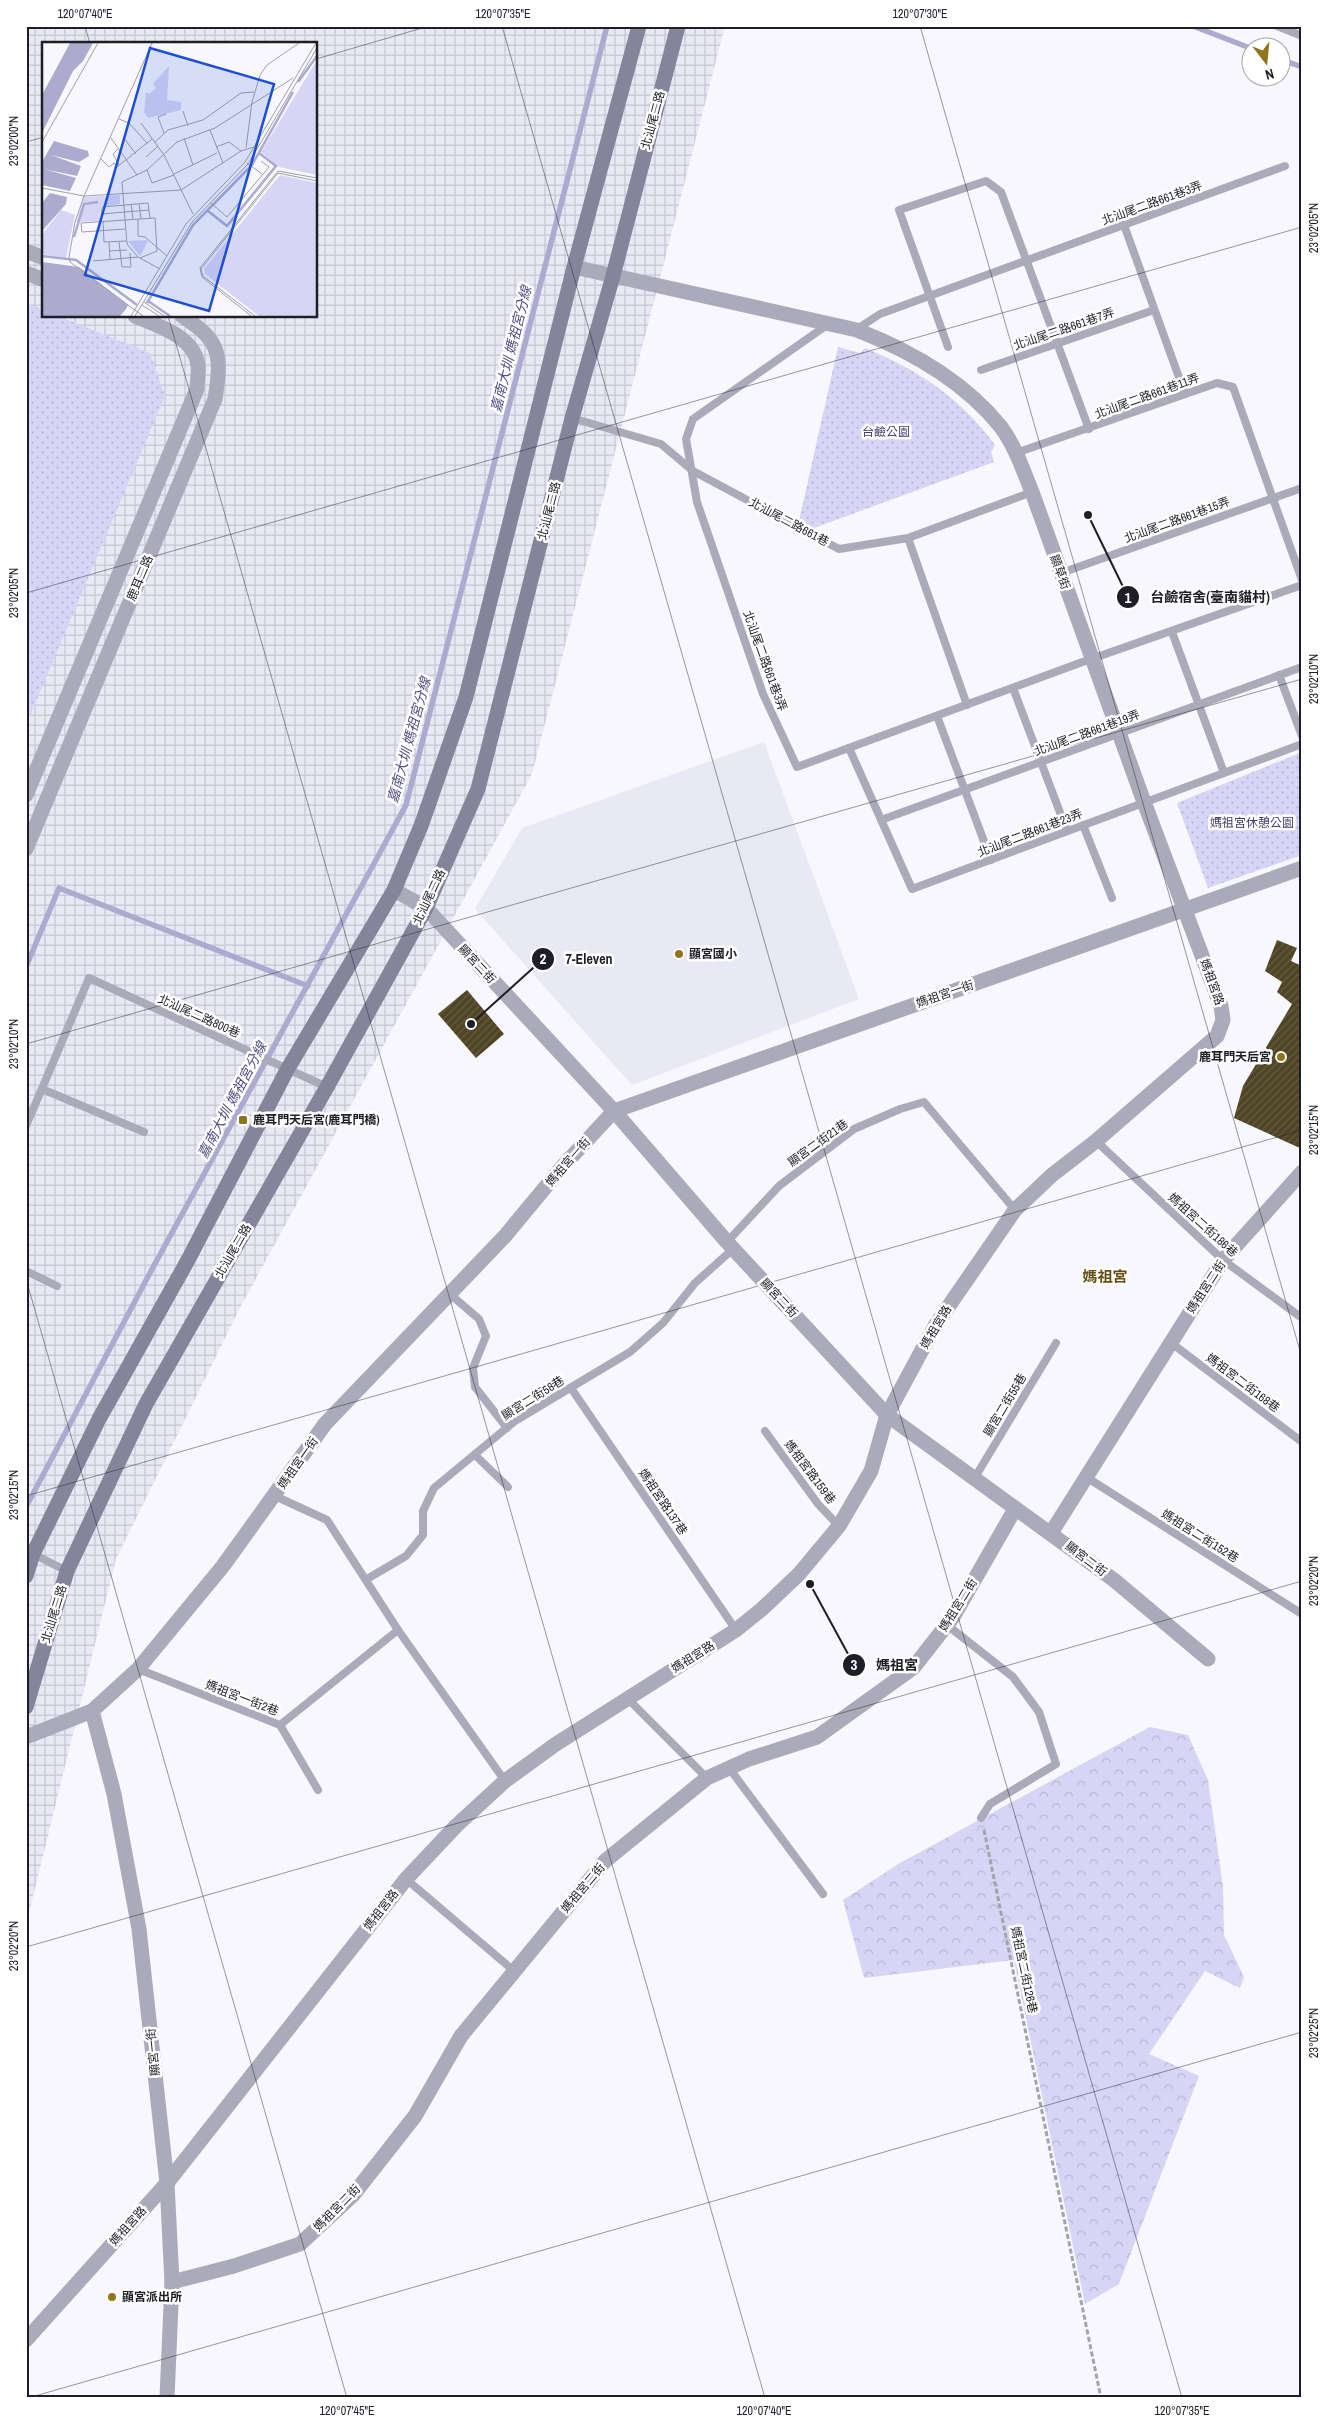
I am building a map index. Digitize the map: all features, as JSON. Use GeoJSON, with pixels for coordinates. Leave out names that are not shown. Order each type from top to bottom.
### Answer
{"type":"FeatureCollection","features":[{"type":"Feature","properties":{"kind":"street"},"geometry":{"type":"LineString","coordinates":[[26,1576],[30,1552],[99,1420],[188,1260],[287,1070],[394,890],[421,826],[466,697],[574,267],[639,26]]}},
{"type":"Feature","properties":{"kind":"street","name":"北汕尾二路"},"geometry":{"type":"LineString","coordinates":[[26,1707],[67,1570],[146,1404],[327,1087],[426,908],[478,789],[572,418],[613,276],[678,26]]}},
{"type":"Feature","properties":{"kind":"street"},"geometry":{"type":"LineString","coordinates":[[26,251],[42,257]]}},
{"type":"Feature","properties":{"kind":"street"},"geometry":{"type":"LineString","coordinates":[[574,267],[830,323]]}},
{"type":"Feature","properties":{"kind":"street"},"geometry":{"type":"LineString","coordinates":[[26,273],[42,279]]}},
{"type":"Feature","properties":{"kind":"street","name":"鹿耳二路"},"geometry":{"type":"LineString","coordinates":[[26,795],[197,389],[198,364],[190,344],[162,327],[140,318]]}},
{"type":"Feature","properties":{"kind":"street","name":"鹿耳二路"},"geometry":{"type":"LineString","coordinates":[[26,849],[215,399],[220,366],[214,346],[203,330],[185,318]]}},
{"type":"Feature","properties":{"kind":"street","name":"顯草街"},"geometry":{"type":"LineString","coordinates":[[830,323],[857,330],[891,343],[942,373],[980,404],[1001,428],[1016,453],[1032,492],[1144,802],[1185,909]]}},
{"type":"Feature","properties":{"kind":"street","name":"媽祖宮一街"},"geometry":{"type":"LineString","coordinates":[[26,1737],[92,1710],[138,1669],[222,1566],[275,1496],[325,1424],[451,1295],[505,1236],[563,1166],[614,1111],[1302,868]]}},
{"type":"Feature","properties":{"kind":"street","name":"顯宮二街"},"geometry":{"type":"LineString","coordinates":[[394,890],[426,908],[614,1111],[730,1245],[887,1414],[1114,1580],[1208,1658]]}},
{"type":"Feature","properties":{"kind":"street","name":"媽祖宮路"},"geometry":{"type":"LineString","coordinates":[[26,2340],[167,2184],[406,1879],[456,1826],[505,1781],[556,1744],[736,1630],[762,1609],[799,1574],[839,1526],[871,1471],[887,1414],[935,1326],[1015,1210],[1052,1175],[1096,1141],[1217,1036],[1223,1020],[1221,1006],[1185,909]]}},
{"type":"Feature","properties":{"kind":"street","name":"媽祖宮二街"},"geometry":{"type":"LineString","coordinates":[[1052,1533],[1223,1260],[1300,1180]]}},
{"type":"Feature","properties":{"kind":"street","name":"媽祖宮二街"},"geometry":{"type":"LineString","coordinates":[[172,2282],[300,2244],[353,2195],[415,2116],[461,2036],[605,1861],[707,1778],[729,1768],[817,1737],[913,1668],[947,1625],[1015,1509]]}},
{"type":"Feature","properties":{"kind":"street","name":"顯宮一街"},"geometry":{"type":"LineString","coordinates":[[92,1710],[114,1794],[139,1929],[167,2184],[172,2282],[167,2398]]}},
{"type":"Feature","properties":{"kind":"lane"},"geometry":{"type":"LineString","coordinates":[[1277,26],[1302,36]]}},
{"type":"Feature","properties":{"kind":"lane","name":"北汕尾二路661巷3弄"},"geometry":{"type":"LineString","coordinates":[[857,330],[880,314],[1285,166]]}},
{"type":"Feature","properties":{"kind":"lane"},"geometry":{"type":"LineString","coordinates":[[948,347],[899,210],[986,181],[1002,192],[1089,429]]}},
{"type":"Feature","properties":{"kind":"lane"},"geometry":{"type":"LineString","coordinates":[[1124,225],[1185,394]]}},
{"type":"Feature","properties":{"kind":"lane","name":"北汕尾二路661巷7弄"},"geometry":{"type":"LineString","coordinates":[[981,370],[1154,310]]}},
{"type":"Feature","properties":{"kind":"lane","name":"北汕尾二路661巷3弄"},"geometry":{"type":"LineString","coordinates":[[830,323],[693,419],[686,439],[697,502],[763,694],[797,768],[1092,659]]}},
{"type":"Feature","properties":{"kind":"lane","name":"北汕尾二路661巷11弄"},"geometry":{"type":"LineString","coordinates":[[1016,453],[1217,383],[1233,387],[1302,580]]}},
{"type":"Feature","properties":{"kind":"lane","name":"北汕尾二路661巷"},"geometry":{"type":"LineString","coordinates":[[572,418],[661,444],[693,471],[839,549],[908,538],[1032,492]]}},
{"type":"Feature","properties":{"kind":"lane","name":"北汕尾二路661巷15弄"},"geometry":{"type":"LineString","coordinates":[[1061,574],[1302,488]]}},
{"type":"Feature","properties":{"kind":"lane"},"geometry":{"type":"LineString","coordinates":[[908,538],[966,705]]}},
{"type":"Feature","properties":{"kind":"lane"},"geometry":{"type":"LineString","coordinates":[[1092,659],[1302,585]]}},
{"type":"Feature","properties":{"kind":"lane"},"geometry":{"type":"LineString","coordinates":[[1172,632],[1224,773]]}},
{"type":"Feature","properties":{"kind":"lane","name":"北汕尾二路661巷19弄"},"geometry":{"type":"LineString","coordinates":[[881,820],[1302,667]]}},
{"type":"Feature","properties":{"kind":"lane"},"geometry":{"type":"LineString","coordinates":[[1279,675],[1302,736]]}},
{"type":"Feature","properties":{"kind":"lane"},"geometry":{"type":"LineString","coordinates":[[1013,688],[1068,831]]}},
{"type":"Feature","properties":{"kind":"lane"},"geometry":{"type":"LineString","coordinates":[[937,716],[991,860]]}},
{"type":"Feature","properties":{"kind":"lane","name":"北汕尾二路661巷23弄"},"geometry":{"type":"LineString","coordinates":[[849,748],[912,890],[1302,744]]}},
{"type":"Feature","properties":{"kind":"lane"},"geometry":{"type":"LineString","coordinates":[[1083,825],[1112,898]]}},
{"type":"Feature","properties":{"kind":"lane","name":"北汕尾二路800巷"},"geometry":{"type":"LineString","coordinates":[[42,1089],[89,978],[327,1087]]}},
{"type":"Feature","properties":{"kind":"lane"},"geometry":{"type":"LineString","coordinates":[[26,1126],[42,1089],[144,1132]]}},
{"type":"Feature","properties":{"kind":"lane","name":"顯宮二街21巷"},"geometry":{"type":"LineString","coordinates":[[730,1245],[778,1186],[854,1129],[900,1109],[924,1102],[1015,1210]]}},
{"type":"Feature","properties":{"kind":"lane","name":"媽祖宮二街186巷"},"geometry":{"type":"LineString","coordinates":[[1096,1141],[1223,1260],[1302,1318]]}},
{"type":"Feature","properties":{"kind":"lane","name":"顯宮二街58巷"},"geometry":{"type":"LineString","coordinates":[[367,1579],[406,1556],[423,1535],[423,1511],[434,1488],[507,1428],[630,1352],[663,1323],[695,1283],[730,1245]]}},
{"type":"Feature","properties":{"kind":"lane"},"geometry":{"type":"LineString","coordinates":[[26,1271],[57,1286]]}},
{"type":"Feature","properties":{"kind":"lane"},"geometry":{"type":"LineString","coordinates":[[451,1295],[479,1319],[486,1336],[473,1368],[475,1387],[507,1428]]}},
{"type":"Feature","properties":{"kind":"lane","name":"媽祖宮二街168巷"},"geometry":{"type":"LineString","coordinates":[[1170,1342],[1302,1442]]}},
{"type":"Feature","properties":{"kind":"lane","name":"顯宮二街55巷"},"geometry":{"type":"LineString","coordinates":[[974,1479],[1056,1343]]}},
{"type":"Feature","properties":{"kind":"lane","name":"媽祖宮路137巷"},"geometry":{"type":"LineString","coordinates":[[571,1388],[736,1630]]}},
{"type":"Feature","properties":{"kind":"lane","name":"媽祖宮路159巷"},"geometry":{"type":"LineString","coordinates":[[765,1431],[818,1504],[839,1526]]}},
{"type":"Feature","properties":{"kind":"lane"},"geometry":{"type":"LineString","coordinates":[[475,1455],[508,1487]]}},
{"type":"Feature","properties":{"kind":"lane","name":"媽祖宮二街152巷"},"geometry":{"type":"LineString","coordinates":[[1086,1477],[1302,1614]]}},
{"type":"Feature","properties":{"kind":"lane"},"geometry":{"type":"LineString","coordinates":[[275,1496],[327,1520],[367,1579],[398,1630],[505,1781]]}},
{"type":"Feature","properties":{"kind":"lane"},"geometry":{"type":"LineString","coordinates":[[30,1552],[67,1570]]}},
{"type":"Feature","properties":{"kind":"lane"},"geometry":{"type":"LineString","coordinates":[[947,1625],[1012,1677],[1039,1712],[1056,1764],[990,1804],[981,1818]]}},
{"type":"Feature","properties":{"kind":"lane","name":"媽祖宮一街2巷"},"geometry":{"type":"LineString","coordinates":[[138,1669],[280,1725],[398,1630]]}},
{"type":"Feature","properties":{"kind":"lane"},"geometry":{"type":"LineString","coordinates":[[627,1698],[707,1778]]}},
{"type":"Feature","properties":{"kind":"lane"},"geometry":{"type":"LineString","coordinates":[[280,1725],[318,1790]]}},
{"type":"Feature","properties":{"kind":"lane"},"geometry":{"type":"LineString","coordinates":[[729,1768],[823,1894]]}},
{"type":"Feature","properties":{"kind":"lane"},"geometry":{"type":"LineString","coordinates":[[406,1879],[514,1971]]}},
{"type":"Feature","properties":{"kind":"path","name":"媽祖宮二街126巷"},"geometry":{"type":"LineString","coordinates":[[981,1818],[1101,2398]]}},
{"type":"Feature","properties":{"kind":"shaded area"},"geometry":{"type":"Polygon","coordinates":[[[26,26],[725,26],[532,774],[242,1304],[116,1559],[26,1925],[26,26]]]}},
{"type":"Feature","properties":{"kind":"shaded area","name":"顯宮國小"},"geometry":{"type":"Polygon","coordinates":[[[764,742],[859,999],[632,1085],[475,909],[522,828],[764,742]]]}},
{"type":"Feature","properties":{"kind":"green space"},"geometry":{"type":"Polygon","coordinates":[[[26,303],[42,309],[42,318],[63,318],[150,353],[165,396],[26,725],[26,303]]]}},
{"type":"Feature","properties":{"kind":"green space","name":"台鹼公園"},"geometry":{"type":"Polygon","coordinates":[[[838,347],[860,353],[865,348],[903,366],[937,387],[982,428],[995,445],[991,452],[994,462],[814,528],[799,521],[838,347]]]}},
{"type":"Feature","properties":{"kind":"green space","name":"媽祖宮休憩公園"},"geometry":{"type":"Polygon","coordinates":[[[1302,752],[1302,855],[1208,888],[1177,803],[1302,752]]]}},
{"type":"Feature","properties":{"kind":"green space"},"geometry":{"type":"Polygon","coordinates":[[[1150,1727],[1188,1735],[1208,1780],[1223,1887],[1224,1935],[1244,1977],[1240,1988],[1205,1971],[1149,2054],[1199,2076],[1119,2284],[1085,2304],[1014,1960],[864,1978],[843,1900],[900,1863],[1150,1727]]]}},
{"type":"Feature","properties":{"kind":"building","name":"鹿耳門天后宮"},"geometry":{"type":"Polygon","coordinates":[[[1277,940],[1297,948],[1291,961],[1302,966],[1302,1149],[1234,1118],[1243,1086],[1292,1004],[1277,992],[1282,982],[1265,971],[1277,940]]]}},
{"type":"Feature","properties":{"kind":"building"},"geometry":{"type":"Polygon","coordinates":[[[467,990],[504,1034],[476,1058],[438,1014],[467,990]]]}},
{"type":"Feature","properties":{"kind":"waterway","name":"嘉南大圳 媽祖宮分線"},"geometry":{"type":"LineString","coordinates":[[26,1507],[151,1271],[406,805],[607,26]]}},
{"type":"Feature","properties":{"kind":"waterway"},"geometry":{"type":"LineString","coordinates":[[1193,26],[1240,44]]}},
{"type":"Feature","properties":{"kind":"waterway"},"geometry":{"type":"LineString","coordinates":[[1290,63],[1302,67]]}},
{"type":"Feature","properties":{"kind":"waterway"},"geometry":{"type":"LineString","coordinates":[[26,967],[59,888],[308,986]]}},
{"type":"Feature","properties":{"kind":"place","name":"台鹼宿舍(臺南貓村)"},"geometry":{"type":"Point","coordinates":[1088,515]}},
{"type":"Feature","properties":{"kind":"place","name":"顯宮國小"},"geometry":{"type":"Point","coordinates":[679,954]}},
{"type":"Feature","properties":{"kind":"place","name":"7-Eleven"},"geometry":{"type":"Point","coordinates":[471,1024]}},
{"type":"Feature","properties":{"kind":"place","name":"鹿耳門天后宮"},"geometry":{"type":"Point","coordinates":[1281,1057]}},
{"type":"Feature","properties":{"kind":"place","name":"鹿耳門天后宮(鹿耳門橋)"},"geometry":{"type":"Point","coordinates":[243,1120]}},
{"type":"Feature","properties":{"kind":"place","name":"媽祖宮"},"geometry":{"type":"Point","coordinates":[810,1584]}},
{"type":"Feature","properties":{"kind":"place","name":"顯宮派出所"},"geometry":{"type":"Point","coordinates":[112,2297]}},
{"type":"Feature","properties":{"kind":"district","name":"媽祖宮"},"geometry":{"type":"Point","coordinates":[1105,1277]}}]}
